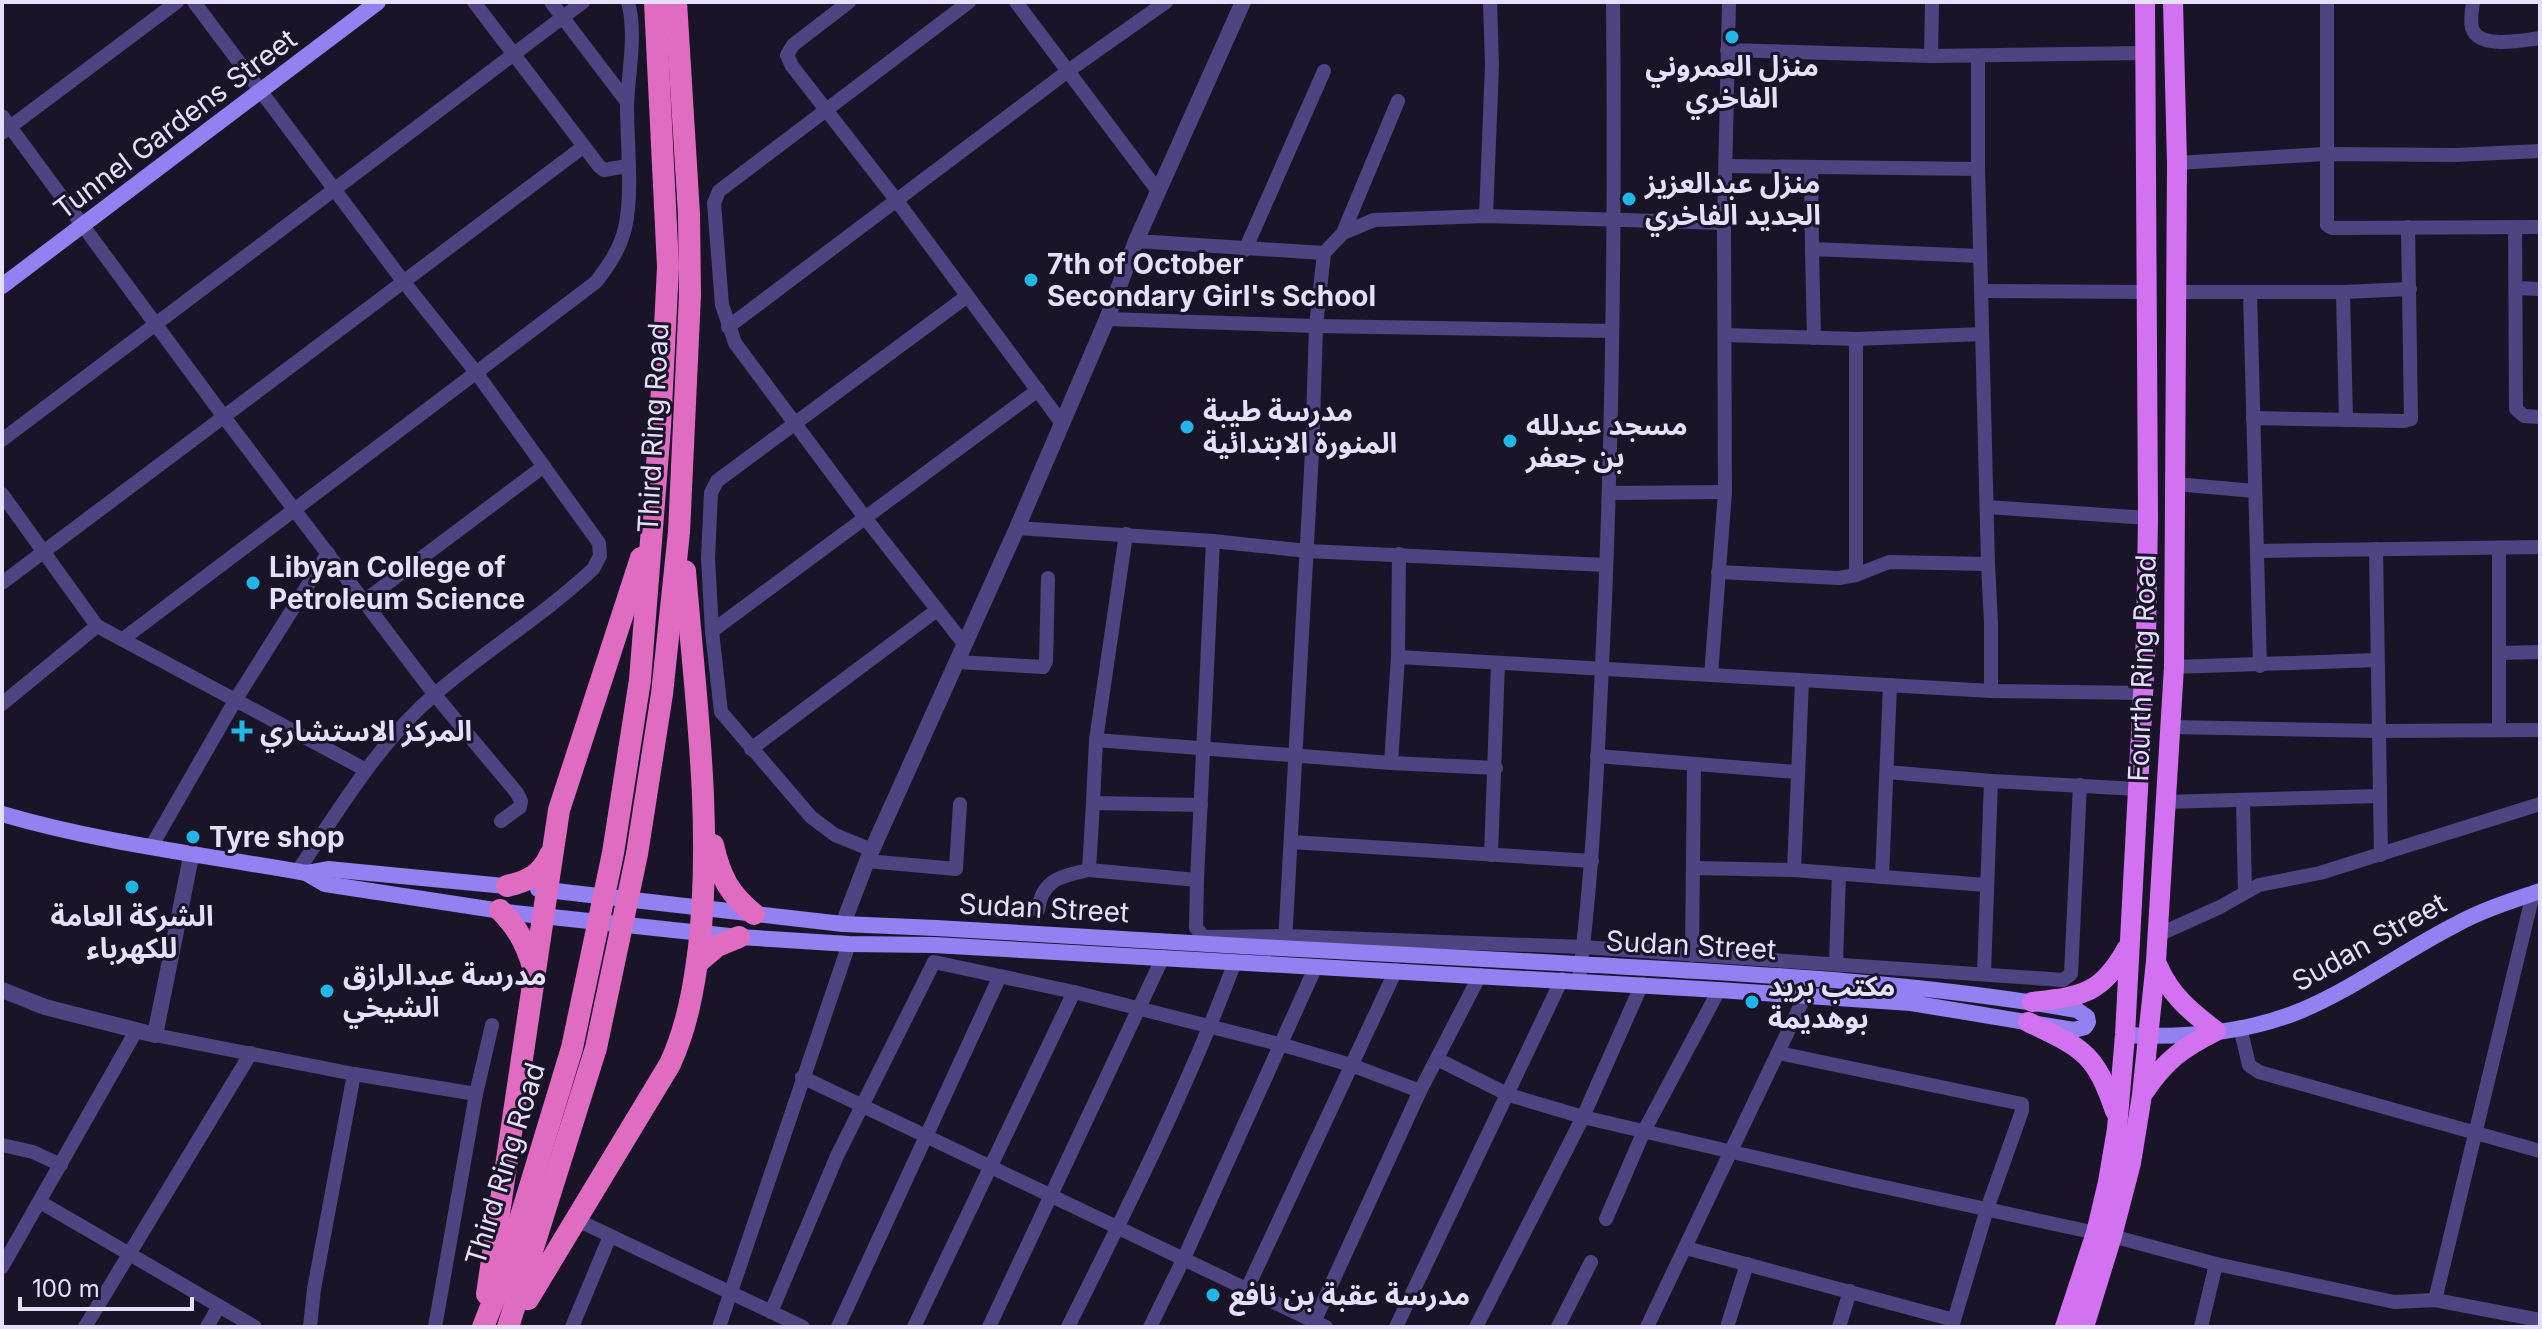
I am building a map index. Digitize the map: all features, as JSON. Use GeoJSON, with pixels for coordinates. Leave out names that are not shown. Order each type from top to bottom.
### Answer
{"type":"FeatureCollection","features":[{"type":"Feature","properties":{"kind":"highway","name":"Third Ring Road"},"geometry":{"type":"LineString","coordinates":[[483,1327],[502,1279],[560,1093],[590,971],[613,853],[640,680],[660,427],[668,267],[655,2]]}},
{"type":"Feature","properties":{"kind":"highway","name":"Third Ring Road"},"geometry":{"type":"LineString","coordinates":[[509,1327],[596,1048],[637,854],[662,694],[679,532],[690,281],[676,2]]}},
{"type":"Feature","properties":{"kind":"highway"},"geometry":{"type":"LineString","coordinates":[[483,1327],[559,810],[651,527]]}},
{"type":"Feature","properties":{"kind":"highway"},"geometry":{"type":"LineString","coordinates":[[509,1327],[577,1220],[675,1053],[691,1002],[702,908],[705,805],[685,568],[679,532]]}},
{"type":"Feature","properties":{"kind":"highway"},"geometry":{"type":"LineString","coordinates":[[705,805],[718,868],[730,892],[754,914]]}},
{"type":"Feature","properties":{"kind":"highway"},"geometry":{"type":"LineString","coordinates":[[507,886],[530,879],[538,873],[554,846]]}},
{"type":"Feature","properties":{"kind":"highway"},"geometry":{"type":"LineString","coordinates":[[500,910],[524,939],[534,970]]}},
{"type":"Feature","properties":{"kind":"highway"},"geometry":{"type":"LineString","coordinates":[[697,963],[717,946],[739,937]]}},
{"type":"Feature","properties":{"kind":"main road","name":"Tunnel Gardens Street"},"geometry":{"type":"LineString","coordinates":[[2,286],[378,2]]}},
{"type":"Feature","properties":{"kind":"main road","name":"Fourth Ring Road"},"geometry":{"type":"LineString","coordinates":[[2084,1327],[2104,1235],[2117,1120],[2125,1035],[2144,693],[2148,518],[2145,2]]}},
{"type":"Feature","properties":{"kind":"main road","name":"Fourth Ring Road"},"geometry":{"type":"LineString","coordinates":[[2065,1327],[2131,1163],[2142,1095],[2156,961],[2174,667],[2177,163],[2173,2]]}},
{"type":"Feature","properties":{"kind":"main road"},"geometry":{"type":"LineString","coordinates":[[2148,405],[2176,405]]}},
{"type":"Feature","properties":{"kind":"main road"},"geometry":{"type":"LineString","coordinates":[[2,814],[151,847],[302,872]]}},
{"type":"Feature","properties":{"kind":"main road","name":"Sudan Street"},"geometry":{"type":"LineString","coordinates":[[302,872],[328,869],[546,889],[843,924],[936,928],[1163,957],[1480,975],[1576,968],[1642,984],[2030,1012]]}},
{"type":"Feature","properties":{"kind":"main road","name":"Sudan Street"},"geometry":{"type":"LineString","coordinates":[[302,872],[325,884],[543,917],[739,937],[849,944],[934,945],[1285,942],[1576,968],[1912,986],[2030,1012]]}},
{"type":"Feature","properties":{"kind":"main road","name":"Sudan Street"},"geometry":{"type":"LineString","coordinates":[[2125,1035],[2196,1034],[2240,1027],[2298,1012],[2343,990],[2462,921],[2536,893]]}},
{"type":"Feature","properties":{"kind":"main road"},"geometry":{"type":"LineString","coordinates":[[2030,1012],[2092,989],[2116,968],[2129,944]]}},
{"type":"Feature","properties":{"kind":"main road"},"geometry":{"type":"LineString","coordinates":[[2142,1095],[2161,1066],[2175,1054],[2216,1031],[2177,998],[2156,961]]}},
{"type":"Feature","properties":{"kind":"main road"},"geometry":{"type":"LineString","coordinates":[[2030,1012],[2084,1051],[2106,1085],[2117,1120]]}},
{"type":"Feature","properties":{"kind":"street"},"geometry":{"type":"LineString","coordinates":[[177,2],[5,125],[435,695],[517,793],[520,807],[501,821]]}},
{"type":"Feature","properties":{"kind":"street"},"geometry":{"type":"LineString","coordinates":[[194,2],[403,281],[475,371],[599,543],[600,556],[580,582],[435,695],[397,731],[366,770],[302,872]]}},
{"type":"Feature","properties":{"kind":"street"},"geometry":{"type":"LineString","coordinates":[[474,2],[583,147],[604,170],[627,166]]}},
{"type":"Feature","properties":{"kind":"street"},"geometry":{"type":"LineString","coordinates":[[551,2],[627,102]]}},
{"type":"Feature","properties":{"kind":"street"},"geometry":{"type":"LineString","coordinates":[[2,440],[583,2]]}},
{"type":"Feature","properties":{"kind":"street"},"geometry":{"type":"LineString","coordinates":[[123,639],[596,282],[618,248],[626,224],[627,102],[632,48],[628,2]]}},
{"type":"Feature","properties":{"kind":"street"},"geometry":{"type":"LineString","coordinates":[[849,2],[793,45],[787,55],[792,66],[1061,422]]}},
{"type":"Feature","properties":{"kind":"street"},"geometry":{"type":"LineString","coordinates":[[965,645],[750,366],[728,327],[719,283],[715,196],[969,2]]}},
{"type":"Feature","properties":{"kind":"street"},"geometry":{"type":"LineString","coordinates":[[1016,2],[1158,191]]}},
{"type":"Feature","properties":{"kind":"street"},"geometry":{"type":"LineString","coordinates":[[728,327],[1068,71],[1166,2]]}},
{"type":"Feature","properties":{"kind":"street"},"geometry":{"type":"LineString","coordinates":[[843,924],[869,856],[1017,528],[1107,319],[1136,241],[1243,2]]}},
{"type":"Feature","properties":{"kind":"street"},"geometry":{"type":"LineString","coordinates":[[1486,216],[1492,65],[1490,2]]}},
{"type":"Feature","properties":{"kind":"street"},"geometry":{"type":"LineString","coordinates":[[1396,1327],[1475,1158],[1576,968],[1592,861],[1610,493],[1616,219],[1613,2]]}},
{"type":"Feature","properties":{"kind":"street"},"geometry":{"type":"LineString","coordinates":[[1711,675],[1725,492],[1724,223],[1729,2]]}},
{"type":"Feature","properties":{"kind":"street"},"geometry":{"type":"LineString","coordinates":[[1931,56],[1932,2]]}},
{"type":"Feature","properties":{"kind":"street"},"geometry":{"type":"LineString","coordinates":[[2327,2],[2327,225],[2332,228],[2540,227]]}},
{"type":"Feature","properties":{"kind":"street"},"geometry":{"type":"LineString","coordinates":[[2473,2],[2471,25],[2474,34],[2485,40],[2505,43],[2540,38]]}},
{"type":"Feature","properties":{"kind":"street"},"geometry":{"type":"LineString","coordinates":[[1727,50],[1931,56],[2145,53]]}},
{"type":"Feature","properties":{"kind":"street"},"geometry":{"type":"LineString","coordinates":[[1978,56],[1991,691]]}},
{"type":"Feature","properties":{"kind":"street"},"geometry":{"type":"LineString","coordinates":[[1245,250],[1324,71]]}},
{"type":"Feature","properties":{"kind":"street"},"geometry":{"type":"LineString","coordinates":[[1213,541],[1196,928],[1204,937],[1285,942],[1297,756],[1316,326],[1324,253],[1343,233],[1398,101]]}},
{"type":"Feature","properties":{"kind":"street"},"geometry":{"type":"LineString","coordinates":[[2,583],[583,147]]}},
{"type":"Feature","properties":{"kind":"street"},"geometry":{"type":"LineString","coordinates":[[2177,163],[2325,154],[2456,155],[2540,151]]}},
{"type":"Feature","properties":{"kind":"street"},"geometry":{"type":"LineString","coordinates":[[1726,166],[1978,169]]}},
{"type":"Feature","properties":{"kind":"street"},"geometry":{"type":"LineString","coordinates":[[1811,167],[1814,338]]}},
{"type":"Feature","properties":{"kind":"street"},"geometry":{"type":"LineString","coordinates":[[1343,233],[1374,220],[1486,216],[1724,223]]}},
{"type":"Feature","properties":{"kind":"street"},"geometry":{"type":"LineString","coordinates":[[2253,418],[2411,419],[2408,227]]}},
{"type":"Feature","properties":{"kind":"street"},"geometry":{"type":"LineString","coordinates":[[2515,227],[2516,409],[2524,416],[2540,417]]}},
{"type":"Feature","properties":{"kind":"street"},"geometry":{"type":"LineString","coordinates":[[1136,241],[1324,253]]}},
{"type":"Feature","properties":{"kind":"street"},"geometry":{"type":"LineString","coordinates":[[1812,249],[1980,256]]}},
{"type":"Feature","properties":{"kind":"street"},"geometry":{"type":"LineString","coordinates":[[2517,288],[2540,289]]}},
{"type":"Feature","properties":{"kind":"street"},"geometry":{"type":"LineString","coordinates":[[2177,292],[2410,289]]}},
{"type":"Feature","properties":{"kind":"street"},"geometry":{"type":"LineString","coordinates":[[1982,291],[2147,292]]}},
{"type":"Feature","properties":{"kind":"street"},"geometry":{"type":"LineString","coordinates":[[2343,292],[2346,420]]}},
{"type":"Feature","properties":{"kind":"street"},"geometry":{"type":"LineString","coordinates":[[2250,293],[2260,666]]}},
{"type":"Feature","properties":{"kind":"street"},"geometry":{"type":"LineString","coordinates":[[960,804],[956,869],[869,856],[811,817],[721,712],[708,558],[713,487],[717,481],[966,297]]}},
{"type":"Feature","properties":{"kind":"street"},"geometry":{"type":"LineString","coordinates":[[1107,319],[1612,331]]}},
{"type":"Feature","properties":{"kind":"street"},"geometry":{"type":"LineString","coordinates":[[1725,335],[1856,339],[1982,334]]}},
{"type":"Feature","properties":{"kind":"street"},"geometry":{"type":"LineString","coordinates":[[1856,339],[1856,575]]}},
{"type":"Feature","properties":{"kind":"street"},"geometry":{"type":"LineString","coordinates":[[712,631],[1038,390]]}},
{"type":"Feature","properties":{"kind":"street"},"geometry":{"type":"LineString","coordinates":[[364,601],[544,466]]}},
{"type":"Feature","properties":{"kind":"street"},"geometry":{"type":"LineString","coordinates":[[2175,484],[2255,491]]}},
{"type":"Feature","properties":{"kind":"street"},"geometry":{"type":"LineString","coordinates":[[1610,493],[1725,492]]}},
{"type":"Feature","properties":{"kind":"street"},"geometry":{"type":"LineString","coordinates":[[2,494],[97,626],[366,770]]}},
{"type":"Feature","properties":{"kind":"street"},"geometry":{"type":"LineString","coordinates":[[1987,507],[2148,518]]}},
{"type":"Feature","properties":{"kind":"street"},"geometry":{"type":"LineString","coordinates":[[1017,528],[1126,534],[1307,551],[1606,565]]}},
{"type":"Feature","properties":{"kind":"street"},"geometry":{"type":"LineString","coordinates":[[1089,870],[1096,740],[1126,534]]}},
{"type":"Feature","properties":{"kind":"street"},"geometry":{"type":"LineString","coordinates":[[2257,551],[2540,547]]}},
{"type":"Feature","properties":{"kind":"street"},"geometry":{"type":"LineString","coordinates":[[2499,548],[2499,730]]}},
{"type":"Feature","properties":{"kind":"street"},"geometry":{"type":"LineString","coordinates":[[2376,549],[2381,855]]}},
{"type":"Feature","properties":{"kind":"street"},"geometry":{"type":"LineString","coordinates":[[151,847],[236,699],[328,553]]}},
{"type":"Feature","properties":{"kind":"street"},"geometry":{"type":"LineString","coordinates":[[1391,763],[1398,657],[1399,554]]}},
{"type":"Feature","properties":{"kind":"street"},"geometry":{"type":"LineString","coordinates":[[1718,572],[1839,578],[1889,562],[1988,564]]}},
{"type":"Feature","properties":{"kind":"street"},"geometry":{"type":"LineString","coordinates":[[957,662],[1043,667],[1046,661],[1048,578]]}},
{"type":"Feature","properties":{"kind":"street"},"geometry":{"type":"LineString","coordinates":[[751,749],[937,610]]}},
{"type":"Feature","properties":{"kind":"street"},"geometry":{"type":"LineString","coordinates":[[2,704],[97,626]]}},
{"type":"Feature","properties":{"kind":"street"},"geometry":{"type":"LineString","coordinates":[[2500,653],[2540,652]]}},
{"type":"Feature","properties":{"kind":"street"},"geometry":{"type":"LineString","coordinates":[[1398,657],[1991,691],[2144,693]]}},
{"type":"Feature","properties":{"kind":"street"},"geometry":{"type":"LineString","coordinates":[[2174,667],[2377,660]]}},
{"type":"Feature","properties":{"kind":"street"},"geometry":{"type":"LineString","coordinates":[[1491,855],[1498,663]]}},
{"type":"Feature","properties":{"kind":"street"},"geometry":{"type":"LineString","coordinates":[[1794,870],[1802,681]]}},
{"type":"Feature","properties":{"kind":"street"},"geometry":{"type":"LineString","coordinates":[[1882,877],[1890,685]]}},
{"type":"Feature","properties":{"kind":"street"},"geometry":{"type":"LineString","coordinates":[[2170,727],[2540,730]]}},
{"type":"Feature","properties":{"kind":"street"},"geometry":{"type":"LineString","coordinates":[[1096,740],[1496,768]]}},
{"type":"Feature","properties":{"kind":"street"},"geometry":{"type":"LineString","coordinates":[[1597,756],[1796,772]]}},
{"type":"Feature","properties":{"kind":"street"},"geometry":{"type":"LineString","coordinates":[[1692,955],[1694,764]]}},
{"type":"Feature","properties":{"kind":"street"},"geometry":{"type":"LineString","coordinates":[[1887,772],[2138,789]]}},
{"type":"Feature","properties":{"kind":"street"},"geometry":{"type":"LineString","coordinates":[[1984,973],[1991,781]]}},
{"type":"Feature","properties":{"kind":"street"},"geometry":{"type":"LineString","coordinates":[[1576,968],[1692,955],[2063,980],[2071,974],[2080,785]]}},
{"type":"Feature","properties":{"kind":"street"},"geometry":{"type":"LineString","coordinates":[[2165,802],[2379,796]]}},
{"type":"Feature","properties":{"kind":"street"},"geometry":{"type":"LineString","coordinates":[[2243,802],[2245,893]]}},
{"type":"Feature","properties":{"kind":"street"},"geometry":{"type":"LineString","coordinates":[[1093,803],[1201,805]]}},
{"type":"Feature","properties":{"kind":"street"},"geometry":{"type":"LineString","coordinates":[[2158,935],[2272,881],[2306,876],[2381,855],[2540,804]]}},
{"type":"Feature","properties":{"kind":"street"},"geometry":{"type":"LineString","coordinates":[[1291,842],[1592,861]]}},
{"type":"Feature","properties":{"kind":"street"},"geometry":{"type":"LineString","coordinates":[[155,1035],[192,852]]}},
{"type":"Feature","properties":{"kind":"street"},"geometry":{"type":"LineString","coordinates":[[1693,868],[1794,870],[1986,885]]}},
{"type":"Feature","properties":{"kind":"street"},"geometry":{"type":"LineString","coordinates":[[1038,910],[1039,899],[1055,878],[1089,870],[1197,880]]}},
{"type":"Feature","properties":{"kind":"street"},"geometry":{"type":"LineString","coordinates":[[1836,963],[1839,874]]}},
{"type":"Feature","properties":{"kind":"street"},"geometry":{"type":"LineString","coordinates":[[2435,1300],[2536,893]]}},
{"type":"Feature","properties":{"kind":"street"},"geometry":{"type":"LineString","coordinates":[[719,1327],[849,944]]}},
{"type":"Feature","properties":{"kind":"street"},"geometry":{"type":"LineString","coordinates":[[989,1327],[1163,957]]}},
{"type":"Feature","properties":{"kind":"street"},"geometry":{"type":"LineString","coordinates":[[771,1312],[862,1106],[934,962],[1074,992],[1283,1045],[1351,1065],[1420,1091]]}},
{"type":"Feature","properties":{"kind":"street"},"geometry":{"type":"LineString","coordinates":[[1068,1327],[1210,1028],[1235,962]]}},
{"type":"Feature","properties":{"kind":"street"},"geometry":{"type":"LineString","coordinates":[[1150,1327],[1283,1045],[1316,966]]}},
{"type":"Feature","properties":{"kind":"street"},"geometry":{"type":"LineString","coordinates":[[1247,1289],[1396,970]]}},
{"type":"Feature","properties":{"kind":"street"},"geometry":{"type":"LineString","coordinates":[[802,1077],[1320,1324],[1420,1091],[1480,975]]}},
{"type":"Feature","properties":{"kind":"street"},"geometry":{"type":"LineString","coordinates":[[838,1327],[1000,976]]}},
{"type":"Feature","properties":{"kind":"street"},"geometry":{"type":"LineString","coordinates":[[1476,1327],[1583,1117],[1642,984]]}},
{"type":"Feature","properties":{"kind":"street"},"geometry":{"type":"LineString","coordinates":[[2,990],[45,1007],[136,1031],[354,1074],[476,1094]]}},
{"type":"Feature","properties":{"kind":"street"},"geometry":{"type":"LineString","coordinates":[[1606,1219],[1644,1131],[1719,990]]}},
{"type":"Feature","properties":{"kind":"street"},"geometry":{"type":"LineString","coordinates":[[914,1327],[1074,992]]}},
{"type":"Feature","properties":{"kind":"street"},"geometry":{"type":"LineString","coordinates":[[1647,1327],[1805,996]]}},
{"type":"Feature","properties":{"kind":"street"},"geometry":{"type":"LineString","coordinates":[[435,1327],[476,1094],[492,1025]]}},
{"type":"Feature","properties":{"kind":"street"},"geometry":{"type":"LineString","coordinates":[[2240,1027],[2249,1065],[2259,1072],[2540,1151]]}},
{"type":"Feature","properties":{"kind":"street"},"geometry":{"type":"LineString","coordinates":[[2,1267],[136,1031]]}},
{"type":"Feature","properties":{"kind":"street"},"geometry":{"type":"LineString","coordinates":[[85,1327],[251,1053]]}},
{"type":"Feature","properties":{"kind":"street"},"geometry":{"type":"LineString","coordinates":[[1686,1248],[1850,1291],[1953,1324],[2022,1104],[1779,1053]]}},
{"type":"Feature","properties":{"kind":"street"},"geometry":{"type":"LineString","coordinates":[[1437,1059],[1509,1095],[1583,1117],[2104,1235],[2216,1264],[2394,1302],[2435,1300],[2540,1320]]}},
{"type":"Feature","properties":{"kind":"street"},"geometry":{"type":"LineString","coordinates":[[310,1327],[321,1245],[354,1074]]}},
{"type":"Feature","properties":{"kind":"street"},"geometry":{"type":"LineString","coordinates":[[2,1145],[19,1147],[61,1165]]}},
{"type":"Feature","properties":{"kind":"street"},"geometry":{"type":"LineString","coordinates":[[40,1202],[255,1327]]}},
{"type":"Feature","properties":{"kind":"street"},"geometry":{"type":"LineString","coordinates":[[577,1220],[803,1327]]}},
{"type":"Feature","properties":{"kind":"street"},"geometry":{"type":"LineString","coordinates":[[572,1327],[610,1236]]}},
{"type":"Feature","properties":{"kind":"street"},"geometry":{"type":"LineString","coordinates":[[1558,1327],[1591,1262]]}},
{"type":"Feature","properties":{"kind":"street"},"geometry":{"type":"LineString","coordinates":[[1727,1327],[1747,1264]]}},
{"type":"Feature","properties":{"kind":"street"},"geometry":{"type":"LineString","coordinates":[[2201,1327],[2216,1264]]}},
{"type":"Feature","properties":{"kind":"street"},"geometry":{"type":"LineString","coordinates":[[1839,1327],[1850,1291]]}},
{"type":"Feature","properties":{"kind":"street"},"geometry":{"type":"LineString","coordinates":[[207,1327],[219,1306]]}},
{"type":"Feature","properties":{"kind":"place","name":"منزل العمروني الفاخري"},"geometry":{"type":"Point","coordinates":[1732,37]}},
{"type":"Feature","properties":{"kind":"place","name":"منزل عبدالعزيز الجديد الفاخري"},"geometry":{"type":"Point","coordinates":[1629,199]}},
{"type":"Feature","properties":{"kind":"place","name":"7th of October Secondary Girl's School"},"geometry":{"type":"Point","coordinates":[1031,280]}},
{"type":"Feature","properties":{"kind":"place","name":"مدرسة طيبة المنورة الابتدائية"},"geometry":{"type":"Point","coordinates":[1187,427]}},
{"type":"Feature","properties":{"kind":"place","name":"مسجد عبدلله بن جعفر"},"geometry":{"type":"Point","coordinates":[1510,441]}},
{"type":"Feature","properties":{"kind":"place","name":"Libyan College of Petroleum Science"},"geometry":{"type":"Point","coordinates":[253,583]}},
{"type":"Feature","properties":{"kind":"place","name":"المركز الاستشاري"},"geometry":{"type":"Point","coordinates":[242,731]}},
{"type":"Feature","properties":{"kind":"place","name":"Tyre shop"},"geometry":{"type":"Point","coordinates":[193,837]}},
{"type":"Feature","properties":{"kind":"place","name":"الشركة العامة للكهرباء"},"geometry":{"type":"Point","coordinates":[132,887]}},
{"type":"Feature","properties":{"kind":"place","name":"مدرسة عبدالرازق الشيخي"},"geometry":{"type":"Point","coordinates":[327,991]}},
{"type":"Feature","properties":{"kind":"place","name":"مكتب بريد بوهديمة"},"geometry":{"type":"Point","coordinates":[1752,1002]}},
{"type":"Feature","properties":{"kind":"place","name":"مدرسة عقبة بن نافع"},"geometry":{"type":"Point","coordinates":[1213,1295]}}]}
